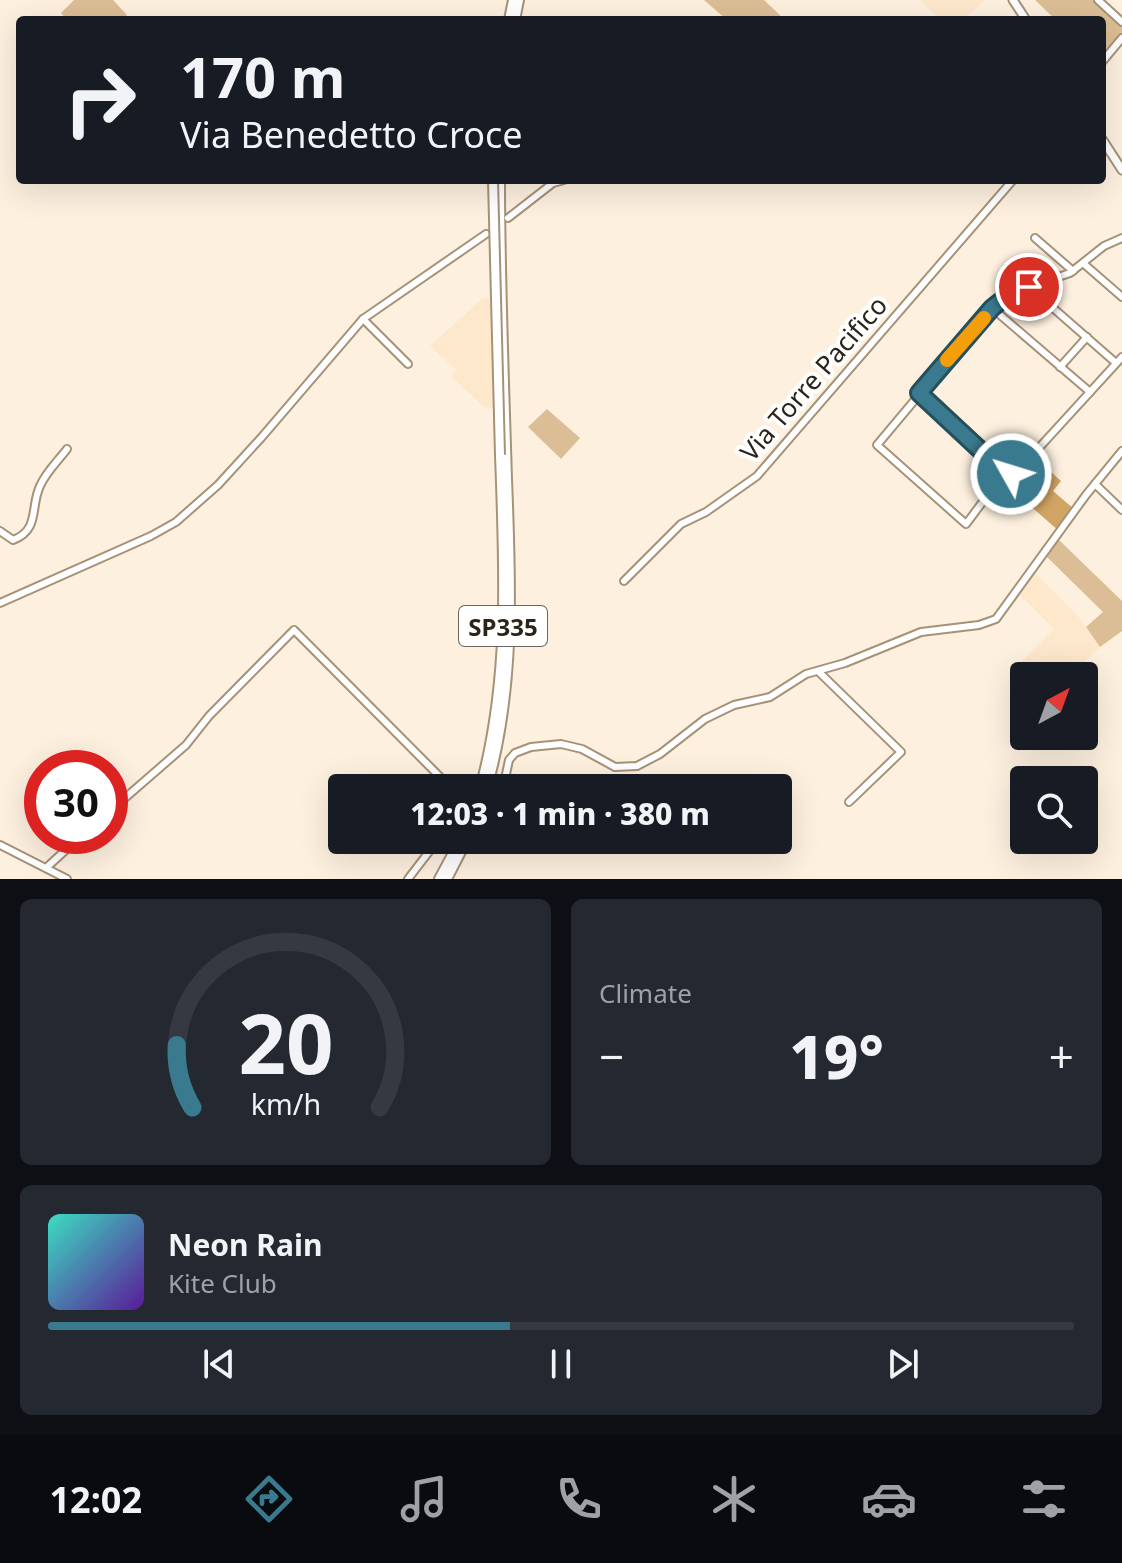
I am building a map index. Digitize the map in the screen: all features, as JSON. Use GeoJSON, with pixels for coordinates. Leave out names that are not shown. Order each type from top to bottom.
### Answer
{"type":"FeatureCollection","features":[{"type":"Feature","properties":{"kind":"highway","name":"SP335"},"geometry":{"type":"LineString","coordinates":[[483,774],[496,723],[503,655],[504,464],[493,184]]}},
{"type":"Feature","properties":{"kind":"highway","name":"SP335"},"geometry":{"type":"LineString","coordinates":[[490,774],[504,714],[509,661],[500,184]]}},
{"type":"Feature","properties":{"kind":"highway"},"geometry":{"type":"LineString","coordinates":[[439,879],[452,854]]}},
{"type":"Feature","properties":{"kind":"highway"},"geometry":{"type":"LineString","coordinates":[[447,879],[460,854]]}},
{"type":"Feature","properties":{"kind":"main road"},"geometry":{"type":"LineString","coordinates":[[1106,145],[1122,170]]}},
{"type":"Feature","properties":{"kind":"street"},"geometry":{"type":"LineString","coordinates":[[1098,0],[1122,22]]}},
{"type":"Feature","properties":{"kind":"street"},"geometry":{"type":"LineString","coordinates":[[1106,57],[1122,38]]}},
{"type":"Feature","properties":{"kind":"street"},"geometry":{"type":"LineString","coordinates":[[508,218],[552,184]]}},
{"type":"Feature","properties":{"kind":"street","name":"Via Torre Pacifico"},"geometry":{"type":"LineString","coordinates":[[624,581],[681,524],[706,512],[757,476],[1010,184]]}},
{"type":"Feature","properties":{"kind":"street"},"geometry":{"type":"LineString","coordinates":[[0,603],[176,522],[251,450],[363,319],[486,234]]}},
{"type":"Feature","properties":{"kind":"street"},"geometry":{"type":"LineString","coordinates":[[1035,238],[1073,271]]}},
{"type":"Feature","properties":{"kind":"street"},"geometry":{"type":"LineString","coordinates":[[1120,241],[1104,246],[1073,271],[1011,293],[992,308],[877,445],[966,524],[1007,475],[1016,473],[1122,357]]}},
{"type":"Feature","properties":{"kind":"street"},"geometry":{"type":"LineString","coordinates":[[1084,264],[1122,297]]}},
{"type":"Feature","properties":{"kind":"street"},"geometry":{"type":"LineString","coordinates":[[1029,287],[1116,363]]}},
{"type":"Feature","properties":{"kind":"street"},"geometry":{"type":"LineString","coordinates":[[992,308],[1090,392]]}},
{"type":"Feature","properties":{"kind":"street"},"geometry":{"type":"LineString","coordinates":[[363,319],[408,364]]}},
{"type":"Feature","properties":{"kind":"street"},"geometry":{"type":"LineString","coordinates":[[1060,367],[1087,337]]}},
{"type":"Feature","properties":{"kind":"street"},"geometry":{"type":"LineString","coordinates":[[919,393],[1007,475]]}},
{"type":"Feature","properties":{"kind":"street"},"geometry":{"type":"LineString","coordinates":[[2,536],[13,540],[21,537],[31,526],[40,486],[67,449]]}},
{"type":"Feature","properties":{"kind":"street"},"geometry":{"type":"LineString","coordinates":[[506,774],[509,760],[521,751],[547,744],[573,745],[615,767],[637,766],[660,754],[705,719],[734,705],[770,697],[806,674],[819,672],[921,632],[979,625],[996,619],[1122,451]]}},
{"type":"Feature","properties":{"kind":"street"},"geometry":{"type":"LineString","coordinates":[[1095,484],[1122,510]]}},
{"type":"Feature","properties":{"kind":"street"},"geometry":{"type":"LineString","coordinates":[[128,795],[186,745],[209,716],[294,630],[437,774]]}},
{"type":"Feature","properties":{"kind":"street"},"geometry":{"type":"LineString","coordinates":[[819,672],[901,751],[849,802]]}},
{"type":"Feature","properties":{"kind":"street"},"geometry":{"type":"LineString","coordinates":[[0,845],[67,879]]}},
{"type":"Feature","properties":{"kind":"street"},"geometry":{"type":"LineString","coordinates":[[46,868],[61,854]]}},
{"type":"Feature","properties":{"kind":"street"},"geometry":{"type":"LineString","coordinates":[[408,879],[427,854]]}},
{"type":"Feature","properties":{"kind":"shaded area"},"geometry":{"type":"Polygon","coordinates":[[[74,0],[113,0],[127,15],[64,16],[61,13],[74,0]]]}},
{"type":"Feature","properties":{"kind":"shaded area"},"geometry":{"type":"Polygon","coordinates":[[[704,0],[764,0],[781,16],[722,16],[704,0]]]}},
{"type":"Feature","properties":{"kind":"shaded area"},"geometry":{"type":"Polygon","coordinates":[[[920,0],[985,0],[967,16],[937,16],[920,0]]]}},
{"type":"Feature","properties":{"kind":"shaded area"},"geometry":{"type":"Polygon","coordinates":[[[1035,0],[1094,0],[1122,26],[1122,34],[1106,53],[1106,16],[1052,16],[1035,0]]]}},
{"type":"Feature","properties":{"kind":"shaded area"},"geometry":{"type":"Polygon","coordinates":[[[483,298],[490,298],[494,408],[484,407],[451,376],[456,370],[430,346],[483,298]]]}},
{"type":"Feature","properties":{"kind":"shaded area"},"geometry":{"type":"Polygon","coordinates":[[[547,409],[580,438],[561,459],[528,427],[547,409]]]}},
{"type":"Feature","properties":{"kind":"shaded area"},"geometry":{"type":"Polygon","coordinates":[[[1033,456],[1061,481],[1053,491],[1074,509],[1059,531],[1003,482],[1033,456]]]}},
{"type":"Feature","properties":{"kind":"shaded area"},"geometry":{"type":"Polygon","coordinates":[[[1058,539],[1122,601],[1122,631],[1100,647],[1086,627],[1103,612],[1046,556],[1058,539]]]}},
{"type":"Feature","properties":{"kind":"shaded area"},"geometry":{"type":"Polygon","coordinates":[[[1035,573],[1078,616],[1100,647],[1084,662],[1021,662],[1054,629],[1020,595],[1035,573]]]}},
{"type":"Feature","properties":{"kind":"slow traffic"},"geometry":{"type":"LineString","coordinates":[[947,360],[984,318]]}},
{"type":"Feature","properties":{"kind":"route"},"geometry":{"type":"LineString","coordinates":[[1011,474],[1007,475],[919,393],[992,308],[1011,293],[1029,287]]}}]}
